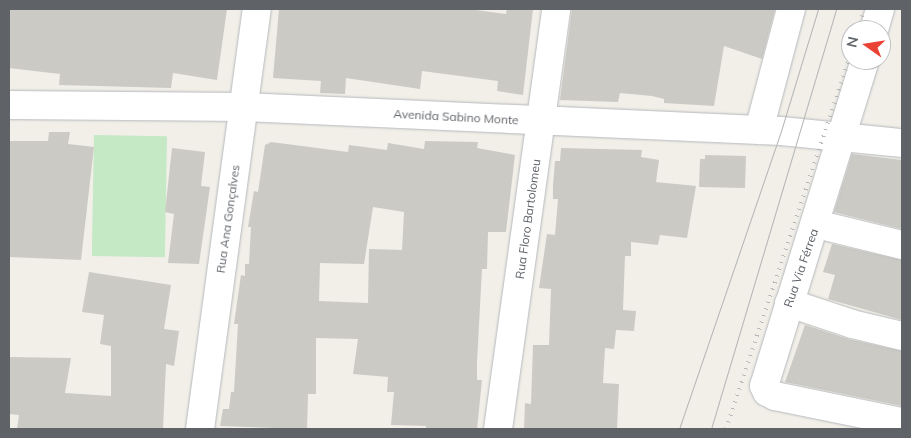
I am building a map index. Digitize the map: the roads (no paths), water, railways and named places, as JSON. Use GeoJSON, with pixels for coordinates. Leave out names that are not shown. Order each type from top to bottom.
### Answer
{"type":"FeatureCollection","features":[{"type":"Feature","properties":{"kind":"street","name":"Rua Ana Gonçalves"},"geometry":{"type":"LineString","coordinates":[[200,429],[257,9]]}},
{"type":"Feature","properties":{"kind":"street","name":"Rua Floro Bartolomeu"},"geometry":{"type":"LineString","coordinates":[[498,429],[542,122],[556,9]]}},
{"type":"Feature","properties":{"kind":"street"},"geometry":{"type":"LineString","coordinates":[[759,130],[791,9]]}},
{"type":"Feature","properties":{"kind":"street","name":"Rua Via Férrea"},"geometry":{"type":"LineString","coordinates":[[824,418],[767,392],[765,377],[816,224],[862,70]]}},
{"type":"Feature","properties":{"kind":"street","name":"Avenida Sabino Monte"},"geometry":{"type":"LineString","coordinates":[[9,105],[244,106],[542,122],[759,130],[844,135],[902,143]]}},
{"type":"Feature","properties":{"kind":"street"},"geometry":{"type":"LineString","coordinates":[[816,224],[902,245]]}},
{"type":"Feature","properties":{"kind":"street"},"geometry":{"type":"LineString","coordinates":[[789,303],[852,324],[902,336]]}},
{"type":"Feature","properties":{"kind":"street"},"geometry":{"type":"LineString","coordinates":[[824,418],[902,422]]}},
{"type":"Feature","properties":{"kind":"tram line"},"geometry":{"type":"LineString","coordinates":[[679,429],[781,131],[818,9]]}},
{"type":"Feature","properties":{"kind":"tram line"},"geometry":{"type":"LineString","coordinates":[[711,429],[836,9]]}},
{"type":"Feature","properties":{"kind":"railway"},"geometry":{"type":"LineString","coordinates":[[861,20],[864,9]]}},
{"type":"Feature","properties":{"kind":"railway"},"geometry":{"type":"LineString","coordinates":[[726,429],[845,70]]}}]}
